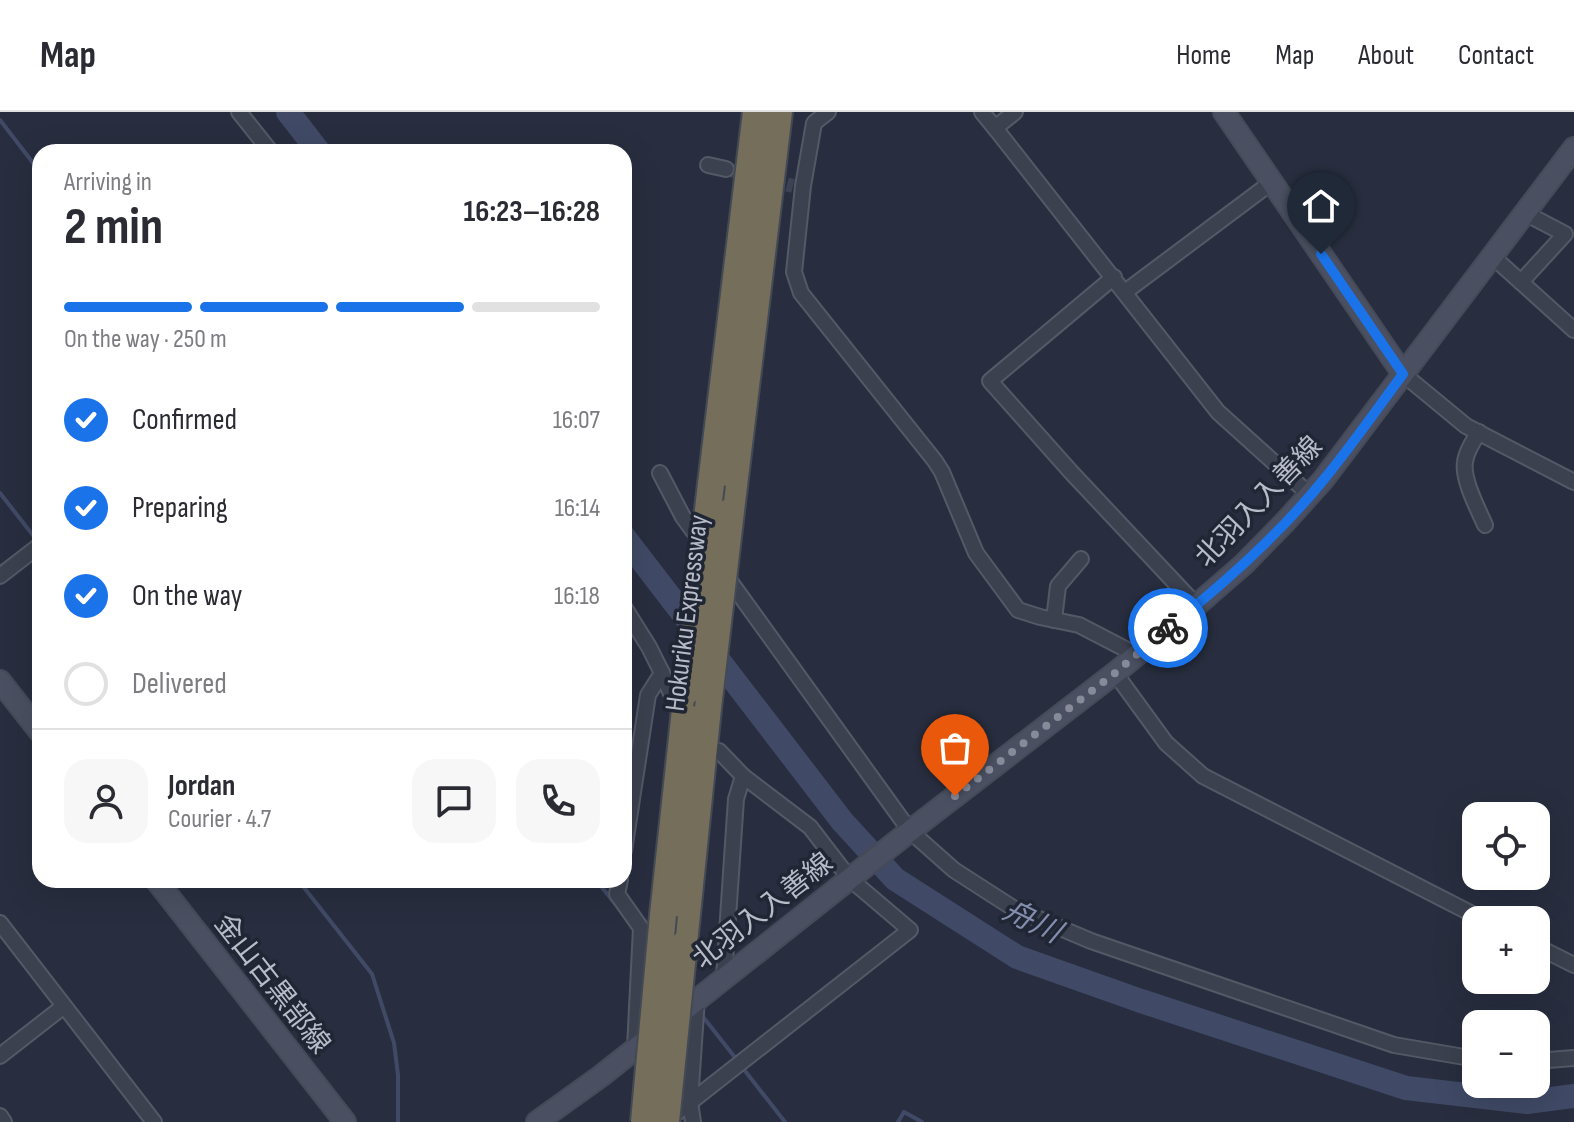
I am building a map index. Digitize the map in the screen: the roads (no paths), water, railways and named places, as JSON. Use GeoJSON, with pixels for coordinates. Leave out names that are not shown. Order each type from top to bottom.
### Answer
{"type":"FeatureCollection","features":[{"type":"Feature","properties":{"kind":"highway","name":"Hokuriku Expressway"},"geometry":{"type":"LineString","coordinates":[[644,1122],[680,693],[711,484],[756,112]]}},
{"type":"Feature","properties":{"kind":"highway","name":"Hokuriku Expressway"},"geometry":{"type":"LineString","coordinates":[[665,1122],[708,708],[779,112]]}},
{"type":"Feature","properties":{"kind":"main road"},"geometry":{"type":"LineString","coordinates":[[1224,112],[1403,374]]}},
{"type":"Feature","properties":{"kind":"main road","name":"北羽入入善線"},"geometry":{"type":"LineString","coordinates":[[537,1122],[601,1076],[1115,673],[1244,564],[1310,495],[1364,427],[1574,148]]}},
{"type":"Feature","properties":{"kind":"main road"},"geometry":{"type":"LineString","coordinates":[[0,681],[32,722]]}},
{"type":"Feature","properties":{"kind":"main road","name":"金山古黒部線"},"geometry":{"type":"LineString","coordinates":[[162,888],[335,1118]]}},
{"type":"Feature","properties":{"kind":"street"},"geometry":{"type":"LineString","coordinates":[[239,112],[265,144]]}},
{"type":"Feature","properties":{"kind":"street"},"geometry":{"type":"LineString","coordinates":[[828,112],[814,123],[798,186],[794,272],[801,293],[935,461],[976,553],[1018,610],[1079,625],[1135,654]]}},
{"type":"Feature","properties":{"kind":"street"},"geometry":{"type":"LineString","coordinates":[[982,112],[1218,412],[1310,495]]}},
{"type":"Feature","properties":{"kind":"street"},"geometry":{"type":"LineString","coordinates":[[995,128],[1015,112]]}},
{"type":"Feature","properties":{"kind":"street"},"geometry":{"type":"LineString","coordinates":[[708,165],[726,169]]}},
{"type":"Feature","properties":{"kind":"street"},"geometry":{"type":"LineString","coordinates":[[1125,292],[1272,182]]}},
{"type":"Feature","properties":{"kind":"street"},"geometry":{"type":"LineString","coordinates":[[1521,282],[1570,236],[1525,213]]}},
{"type":"Feature","properties":{"kind":"street"},"geometry":{"type":"LineString","coordinates":[[1492,256],[1574,330]]}},
{"type":"Feature","properties":{"kind":"street"},"geometry":{"type":"LineString","coordinates":[[1114,277],[990,381],[1196,605]]}},
{"type":"Feature","properties":{"kind":"street"},"geometry":{"type":"LineString","coordinates":[[1403,374],[1466,426],[1574,482]]}},
{"type":"Feature","properties":{"kind":"street"},"geometry":{"type":"LineString","coordinates":[[1479,432],[1464,465],[1469,488],[1485,525]]}},
{"type":"Feature","properties":{"kind":"street"},"geometry":{"type":"LineString","coordinates":[[660,473],[683,517],[910,831],[954,870],[1013,908],[1091,941],[1394,1045],[1462,1057]]}},
{"type":"Feature","properties":{"kind":"street"},"geometry":{"type":"LineString","coordinates":[[0,576],[32,551]]}},
{"type":"Feature","properties":{"kind":"street"},"geometry":{"type":"LineString","coordinates":[[1054,620],[1058,586],[1081,559]]}},
{"type":"Feature","properties":{"kind":"street"},"geometry":{"type":"LineString","coordinates":[[632,620],[662,673],[680,693]]}},
{"type":"Feature","properties":{"kind":"street"},"geometry":{"type":"LineString","coordinates":[[632,799],[648,695],[662,673]]}},
{"type":"Feature","properties":{"kind":"street"},"geometry":{"type":"LineString","coordinates":[[1115,673],[1166,743],[1203,776],[1462,909]]}},
{"type":"Feature","properties":{"kind":"street"},"geometry":{"type":"LineString","coordinates":[[665,1122],[910,930],[852,877],[810,827],[743,776],[719,751]]}},
{"type":"Feature","properties":{"kind":"street"},"geometry":{"type":"LineString","coordinates":[[724,977],[736,799],[743,776]]}},
{"type":"Feature","properties":{"kind":"street"},"geometry":{"type":"LineString","coordinates":[[618,888],[617,894],[641,928],[635,1048]]}},
{"type":"Feature","properties":{"kind":"street"},"geometry":{"type":"LineString","coordinates":[[0,923],[154,1122]]}},
{"type":"Feature","properties":{"kind":"street"},"geometry":{"type":"LineString","coordinates":[[1550,953],[1574,965]]}},
{"type":"Feature","properties":{"kind":"street"},"geometry":{"type":"LineString","coordinates":[[693,1122],[690,1102],[697,998]]}},
{"type":"Feature","properties":{"kind":"street"},"geometry":{"type":"LineString","coordinates":[[0,1056],[64,1006]]}},
{"type":"Feature","properties":{"kind":"street"},"geometry":{"type":"LineString","coordinates":[[1550,1060],[1574,1058]]}},
{"type":"Feature","properties":{"kind":"street"},"geometry":{"type":"LineString","coordinates":[[0,1116],[4,1122]]}},
{"type":"Feature","properties":{"kind":"waterway","name":"舟川"},"geometry":{"type":"LineString","coordinates":[[288,112],[313,144]]}},
{"type":"Feature","properties":{"kind":"waterway"},"geometry":{"type":"LineString","coordinates":[[0,120],[32,162]]}},
{"type":"Feature","properties":{"kind":"waterway"},"geometry":{"type":"LineString","coordinates":[[0,493],[32,534]]}},
{"type":"Feature","properties":{"kind":"waterway","name":"舟川"},"geometry":{"type":"LineString","coordinates":[[632,547],[842,821],[895,879],[1017,957],[1406,1088],[1527,1102],[1574,1096]]}},
{"type":"Feature","properties":{"kind":"waterway"},"geometry":{"type":"LineString","coordinates":[[304,888],[372,974],[394,1043],[398,1122]]}},
{"type":"Feature","properties":{"kind":"waterway"},"geometry":{"type":"LineString","coordinates":[[602,888],[624,915]]}},
{"type":"Feature","properties":{"kind":"waterway"},"geometry":{"type":"LineString","coordinates":[[700,1013],[737,1060]]}},
{"type":"Feature","properties":{"kind":"waterway"},"geometry":{"type":"LineString","coordinates":[[742,1067],[785,1122]]}},
{"type":"Feature","properties":{"kind":"waterway"},"geometry":{"type":"LineString","coordinates":[[898,1122],[904,1112],[922,1122]]}},
{"type":"Feature","properties":{"kind":"tunnel"},"geometry":{"type":"LineString","coordinates":[[726,169],[793,186]]}}]}
